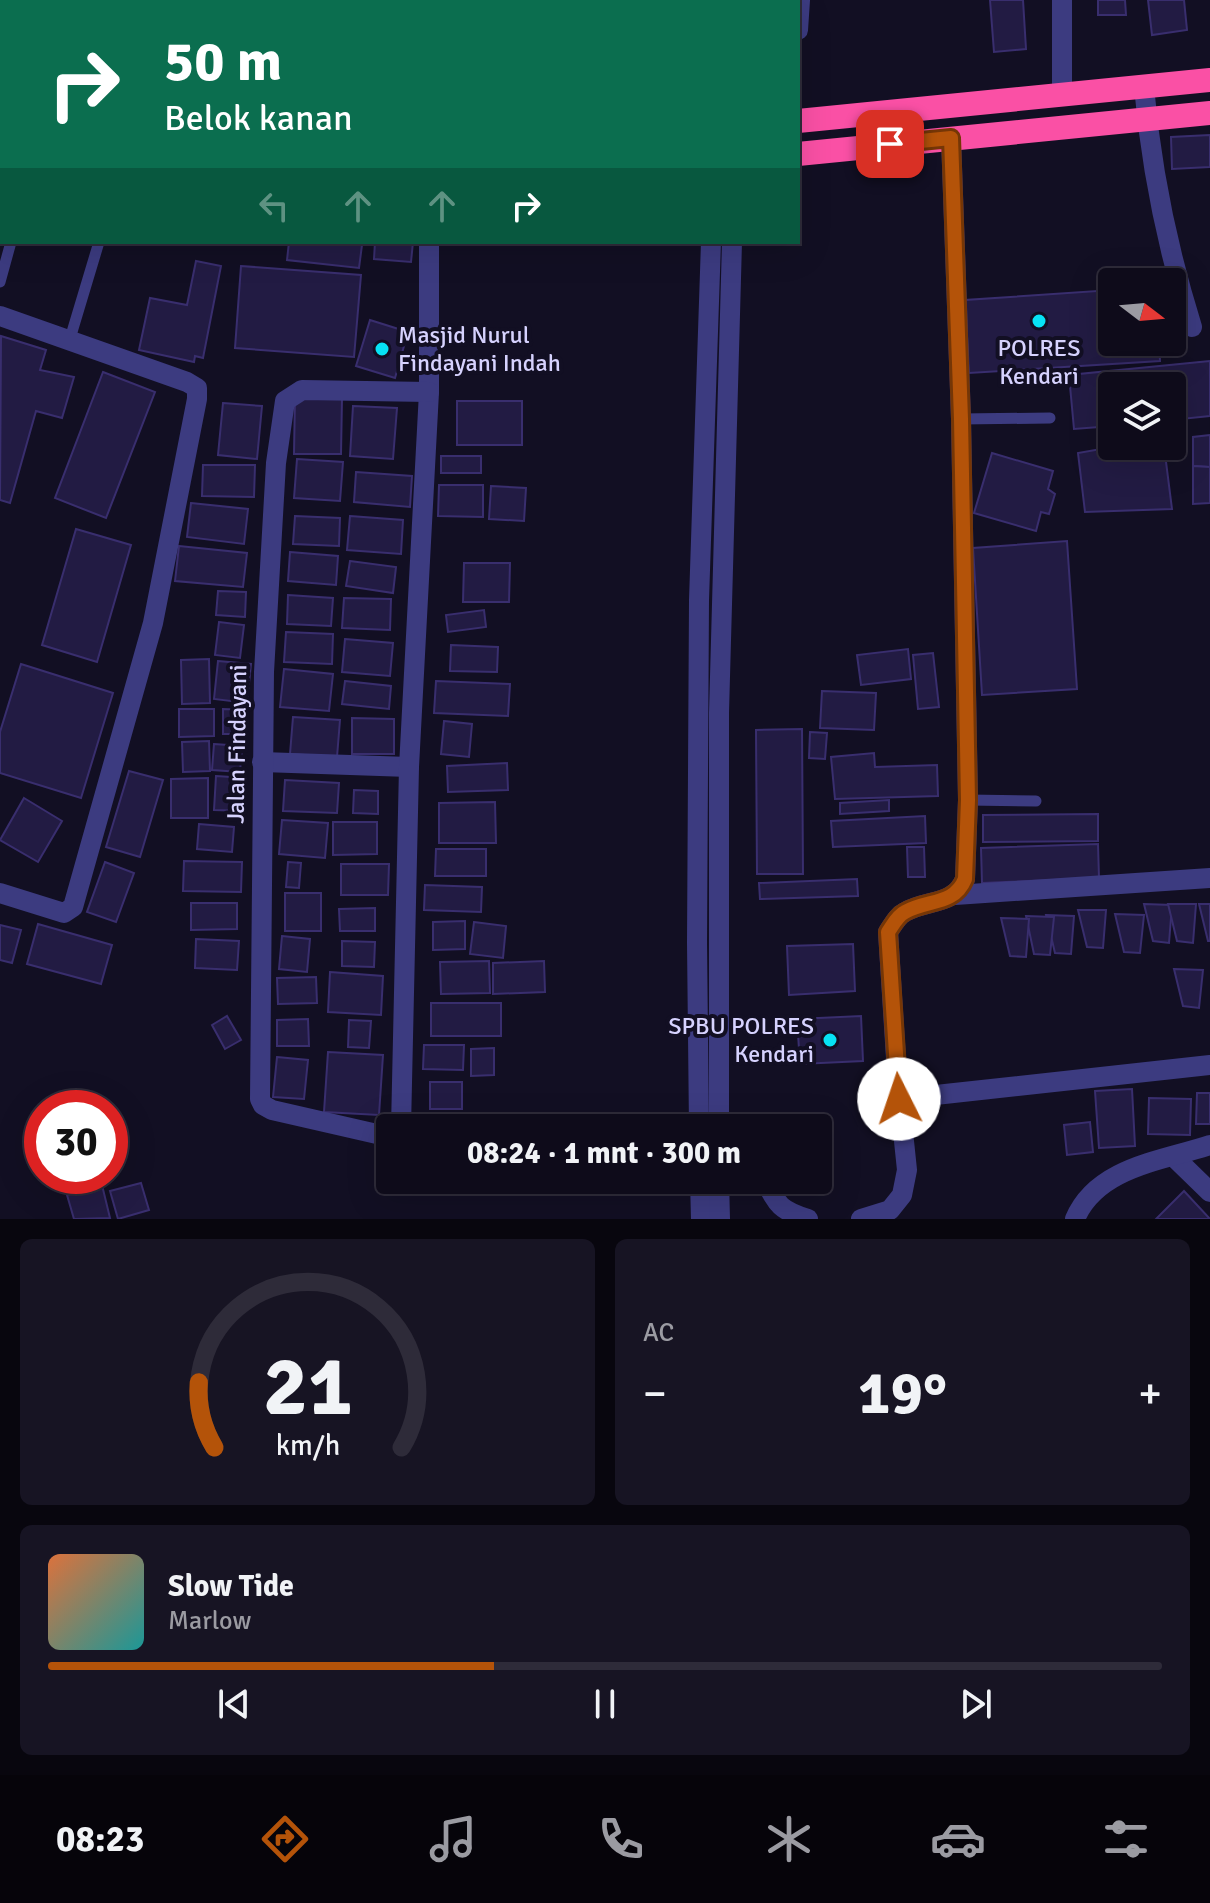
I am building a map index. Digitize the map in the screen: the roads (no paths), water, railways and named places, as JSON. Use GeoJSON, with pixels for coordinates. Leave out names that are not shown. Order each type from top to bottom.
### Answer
{"type":"FeatureCollection","features":[{"type":"Feature","properties":{"kind":"highway"},"geometry":{"type":"LineString","coordinates":[[800,121],[1210,80]]}},
{"type":"Feature","properties":{"kind":"highway"},"geometry":{"type":"LineString","coordinates":[[800,154],[1210,113]]}},
{"type":"Feature","properties":{"kind":"street"},"geometry":{"type":"LineString","coordinates":[[1062,0],[1062,96]]}},
{"type":"Feature","properties":{"kind":"street"},"geometry":{"type":"LineString","coordinates":[[1144,87],[1147,120],[1170,244],[1192,327]]}},
{"type":"Feature","properties":{"kind":"street"},"geometry":{"type":"LineString","coordinates":[[951,138],[961,419],[968,800],[965,879],[955,895]]}},
{"type":"Feature","properties":{"kind":"street"},"geometry":{"type":"LineString","coordinates":[[401,1114],[409,767],[429,392],[429,244]]}},
{"type":"Feature","properties":{"kind":"street"},"geometry":{"type":"LineString","coordinates":[[699,1114],[699,600],[711,244]]}},
{"type":"Feature","properties":{"kind":"street"},"geometry":{"type":"LineString","coordinates":[[719,1114],[719,713],[732,244]]}},
{"type":"Feature","properties":{"kind":"street"},"geometry":{"type":"LineString","coordinates":[[0,316],[197,388],[153,623],[73,907],[64,913],[0,893]]}},
{"type":"Feature","properties":{"kind":"street","name":"Jalan Findayani"},"geometry":{"type":"LineString","coordinates":[[376,1134],[272,1110],[260,1099],[264,672],[276,463],[285,401],[302,390],[429,392]]}},
{"type":"Feature","properties":{"kind":"street"},"geometry":{"type":"LineString","coordinates":[[262,762],[409,767]]}},
{"type":"Feature","properties":{"kind":"street"},"geometry":{"type":"LineString","coordinates":[[861,1219],[890,1210],[902,1195],[907,1170],[888,932],[906,911],[955,895],[1210,878]]}},
{"type":"Feature","properties":{"kind":"street"},"geometry":{"type":"LineString","coordinates":[[899,1099],[1210,1065]]}},
{"type":"Feature","properties":{"kind":"street"},"geometry":{"type":"LineString","coordinates":[[1075,1219],[1105,1181],[1124,1171],[1210,1145]]}},
{"type":"Feature","properties":{"kind":"street"},"geometry":{"type":"LineString","coordinates":[[1174,1157],[1210,1192]]}},
{"type":"Feature","properties":{"kind":"street"},"geometry":{"type":"LineString","coordinates":[[700,1194],[701,1219]]}},
{"type":"Feature","properties":{"kind":"street"},"geometry":{"type":"LineString","coordinates":[[719,1194],[720,1219]]}},
{"type":"Feature","properties":{"kind":"street"},"geometry":{"type":"LineString","coordinates":[[772,1194],[785,1212],[808,1219]]}},
{"type":"Feature","properties":{"kind":"lane"},"geometry":{"type":"LineString","coordinates":[[69,342],[98,244]]}},
{"type":"Feature","properties":{"kind":"lane"},"geometry":{"type":"LineString","coordinates":[[0,282],[2,262]]}},
{"type":"Feature","properties":{"kind":"lane"},"geometry":{"type":"LineString","coordinates":[[961,419],[1050,418]]}},
{"type":"Feature","properties":{"kind":"lane"},"geometry":{"type":"LineString","coordinates":[[968,800],[1036,801]]}},
{"type":"Feature","properties":{"kind":"place","name":"POLRES Kendari"},"geometry":{"type":"Point","coordinates":[1039,321]}},
{"type":"Feature","properties":{"kind":"place","name":"Masjid Nurul Findayani Indah"},"geometry":{"type":"Point","coordinates":[382,349]}},
{"type":"Feature","properties":{"kind":"place","name":"SPBU POLRES Kendari"},"geometry":{"type":"Point","coordinates":[830,1040]}}]}
